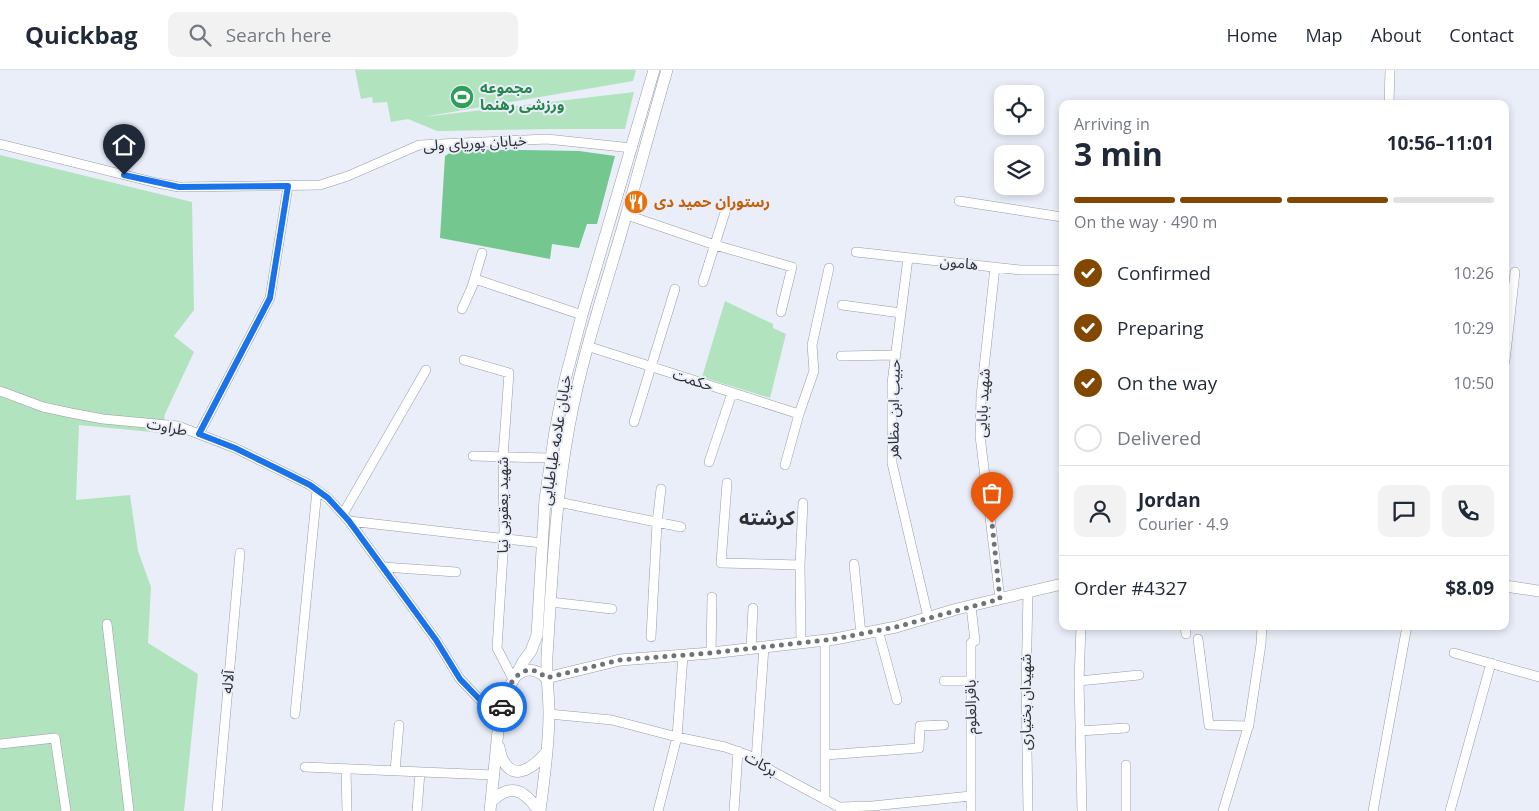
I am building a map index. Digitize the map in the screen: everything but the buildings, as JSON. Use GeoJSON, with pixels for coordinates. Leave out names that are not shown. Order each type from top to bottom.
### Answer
{"type":"FeatureCollection","features":[{"type":"Feature","properties":{"kind":"street","name":"خیابان علامه طباطبایی"},"geometry":{"type":"LineString","coordinates":[[490,807],[497,738],[504,697],[513,679],[531,652],[538,635],[545,499],[550,458],[565,380],[582,315],[654,70]]}},
{"type":"Feature","properties":{"kind":"street","name":"خیابان علامه طباطبایی"},"geometry":{"type":"LineString","coordinates":[[539,811],[546,753],[548,714],[546,678],[558,502],[563,460],[587,346],[667,70]]}},
{"type":"Feature","properties":{"kind":"street"},"geometry":{"type":"LineString","coordinates":[[1389,100],[1390,70]]}},
{"type":"Feature","properties":{"kind":"street","name":"خیابان پوریای ولی"},"geometry":{"type":"LineString","coordinates":[[0,144],[179,187],[320,185],[348,176],[418,145],[547,139],[632,148]]}},
{"type":"Feature","properties":{"kind":"street"},"geometry":{"type":"LineString","coordinates":[[199,434],[270,298],[288,186]]}},
{"type":"Feature","properties":{"kind":"street"},"geometry":{"type":"LineString","coordinates":[[959,201],[1059,217]]}},
{"type":"Feature","properties":{"kind":"street"},"geometry":{"type":"LineString","coordinates":[[703,282],[728,203]]}},
{"type":"Feature","properties":{"kind":"street"},"geometry":{"type":"LineString","coordinates":[[613,210],[715,245],[792,267],[781,312]]}},
{"type":"Feature","properties":{"kind":"street","name":"هامون"},"geometry":{"type":"LineString","coordinates":[[856,252],[1020,270],[1059,270]]}},
{"type":"Feature","properties":{"kind":"street"},"geometry":{"type":"LineString","coordinates":[[462,309],[475,279],[482,253]]}},
{"type":"Feature","properties":{"kind":"street","name":"حبیب ابن مظاهر"},"geometry":{"type":"LineString","coordinates":[[908,258],[892,382],[892,463],[928,617]]}},
{"type":"Feature","properties":{"kind":"street","name":"شهید بابایی"},"geometry":{"type":"LineString","coordinates":[[995,267],[981,396],[980,436],[1000,599]]}},
{"type":"Feature","properties":{"kind":"street"},"geometry":{"type":"LineString","coordinates":[[785,465],[798,414],[814,371],[812,345],[829,268]]}},
{"type":"Feature","properties":{"kind":"street"},"geometry":{"type":"LineString","coordinates":[[1509,325],[1515,272]]}},
{"type":"Feature","properties":{"kind":"street"},"geometry":{"type":"LineString","coordinates":[[475,279],[582,315],[595,317]]}},
{"type":"Feature","properties":{"kind":"street"},"geometry":{"type":"LineString","coordinates":[[634,422],[675,290]]}},
{"type":"Feature","properties":{"kind":"street"},"geometry":{"type":"LineString","coordinates":[[842,305],[901,313]]}},
{"type":"Feature","properties":{"kind":"street"},"geometry":{"type":"LineString","coordinates":[[575,342],[587,346]]}},
{"type":"Feature","properties":{"kind":"street","name":"حکمت"},"geometry":{"type":"LineString","coordinates":[[587,346],[798,414]]}},
{"type":"Feature","properties":{"kind":"street"},"geometry":{"type":"LineString","coordinates":[[841,356],[895,355]]}},
{"type":"Feature","properties":{"kind":"street","name":"شهید یعقوبی نیا"},"geometry":{"type":"LineString","coordinates":[[464,360],[508,373],[503,457],[504,538],[497,648],[513,679]]}},
{"type":"Feature","properties":{"kind":"street"},"geometry":{"type":"LineString","coordinates":[[426,370],[346,517],[555,544]]}},
{"type":"Feature","properties":{"kind":"street","name":"طراوت"},"geometry":{"type":"LineString","coordinates":[[0,390],[44,406],[71,413],[103,419],[131,420],[178,426],[244,453],[310,485],[328,498],[346,517],[436,640],[460,679],[484,704],[500,716]]}},
{"type":"Feature","properties":{"kind":"street"},"geometry":{"type":"LineString","coordinates":[[709,462],[732,393]]}},
{"type":"Feature","properties":{"kind":"street"},"geometry":{"type":"LineString","coordinates":[[473,456],[563,460]]}},
{"type":"Feature","properties":{"kind":"street"},"geometry":{"type":"LineString","coordinates":[[727,484],[721,563],[800,565]]}},
{"type":"Feature","properties":{"kind":"street"},"geometry":{"type":"LineString","coordinates":[[651,637],[657,523],[661,489]]}},
{"type":"Feature","properties":{"kind":"street"},"geometry":{"type":"LineString","coordinates":[[295,714],[317,490]]}},
{"type":"Feature","properties":{"kind":"street"},"geometry":{"type":"LineString","coordinates":[[545,499],[681,527]]}},
{"type":"Feature","properties":{"kind":"street"},"geometry":{"type":"LineString","coordinates":[[801,643],[800,565],[803,503]]}},
{"type":"Feature","properties":{"kind":"street","name":"آلاله"},"geometry":{"type":"LineString","coordinates":[[217,811],[240,553]]}},
{"type":"Feature","properties":{"kind":"street"},"geometry":{"type":"LineString","coordinates":[[854,564],[861,634]]}},
{"type":"Feature","properties":{"kind":"street"},"geometry":{"type":"LineString","coordinates":[[383,567],[456,572]]}},
{"type":"Feature","properties":{"kind":"street"},"geometry":{"type":"LineString","coordinates":[[513,679],[526,670],[541,673],[546,678],[620,660],[711,653],[861,634],[1059,585]]}},
{"type":"Feature","properties":{"kind":"street"},"geometry":{"type":"LineString","coordinates":[[1509,587],[1539,591]]}},
{"type":"Feature","properties":{"kind":"street","name":"شهیدان بختیاری"},"geometry":{"type":"LineString","coordinates":[[1028,592],[1026,698],[1028,811]]}},
{"type":"Feature","properties":{"kind":"street"},"geometry":{"type":"LineString","coordinates":[[711,653],[712,597]]}},
{"type":"Feature","properties":{"kind":"street"},"geometry":{"type":"LineString","coordinates":[[551,602],[612,609]]}},
{"type":"Feature","properties":{"kind":"street","name":"باقرالعلوم"},"geometry":{"type":"LineString","coordinates":[[971,606],[974,641],[971,643],[970,682],[972,723],[971,811]]}},
{"type":"Feature","properties":{"kind":"street"},"geometry":{"type":"LineString","coordinates":[[751,648],[753,608]]}},
{"type":"Feature","properties":{"kind":"street"},"geometry":{"type":"LineString","coordinates":[[107,624],[129,811]]}},
{"type":"Feature","properties":{"kind":"street"},"geometry":{"type":"LineString","coordinates":[[878,630],[898,700]]}},
{"type":"Feature","properties":{"kind":"street"},"geometry":{"type":"LineString","coordinates":[[1081,630],[1079,680],[1082,811]]}},
{"type":"Feature","properties":{"kind":"street"},"geometry":{"type":"LineString","coordinates":[[1223,811],[1249,726],[1262,630]]}},
{"type":"Feature","properties":{"kind":"street"},"geometry":{"type":"LineString","coordinates":[[1373,811],[1406,630]]}},
{"type":"Feature","properties":{"kind":"street"},"geometry":{"type":"LineString","coordinates":[[1198,639],[1209,725],[1249,726]]}},
{"type":"Feature","properties":{"kind":"street"},"geometry":{"type":"LineString","coordinates":[[825,640],[825,800]]}},
{"type":"Feature","properties":{"kind":"street"},"geometry":{"type":"LineString","coordinates":[[756,760],[764,647]]}},
{"type":"Feature","properties":{"kind":"street"},"geometry":{"type":"LineString","coordinates":[[1454,653],[1539,677]]}},
{"type":"Feature","properties":{"kind":"street"},"geometry":{"type":"LineString","coordinates":[[658,811],[677,737],[683,656]]}},
{"type":"Feature","properties":{"kind":"street"},"geometry":{"type":"LineString","coordinates":[[1450,811],[1491,663]]}},
{"type":"Feature","properties":{"kind":"street"},"geometry":{"type":"LineString","coordinates":[[1079,680],[1139,675]]}},
{"type":"Feature","properties":{"kind":"street"},"geometry":{"type":"LineString","coordinates":[[944,681],[970,682]]}},
{"type":"Feature","properties":{"kind":"street","name":"برکات"},"geometry":{"type":"LineString","coordinates":[[548,714],[612,720],[677,737],[726,747],[756,760],[772,771],[839,807],[872,806],[971,796]]}},
{"type":"Feature","properties":{"kind":"street"},"geometry":{"type":"LineString","coordinates":[[825,756],[919,748],[920,726],[944,724]]}},
{"type":"Feature","properties":{"kind":"street"},"geometry":{"type":"LineString","coordinates":[[395,771],[399,725]]}},
{"type":"Feature","properties":{"kind":"street"},"geometry":{"type":"LineString","coordinates":[[1080,731],[1125,728]]}},
{"type":"Feature","properties":{"kind":"street"},"geometry":{"type":"LineString","coordinates":[[0,744],[55,738],[66,811]]}},
{"type":"Feature","properties":{"kind":"street"},"geometry":{"type":"LineString","coordinates":[[497,738],[503,762],[509,769],[515,771],[526,770],[538,762],[546,753]]}},
{"type":"Feature","properties":{"kind":"street"},"geometry":{"type":"LineString","coordinates":[[734,811],[738,752]]}},
{"type":"Feature","properties":{"kind":"street"},"geometry":{"type":"LineString","coordinates":[[1126,765],[1126,811]]}},
{"type":"Feature","properties":{"kind":"street"},"geometry":{"type":"LineString","coordinates":[[305,768],[494,775]]}},
{"type":"Feature","properties":{"kind":"street"},"geometry":{"type":"LineString","coordinates":[[346,769],[347,811]]}},
{"type":"Feature","properties":{"kind":"street"},"geometry":{"type":"LineString","coordinates":[[417,811],[420,772]]}},
{"type":"Feature","properties":{"kind":"street"},"geometry":{"type":"LineString","coordinates":[[490,807],[498,794],[518,791],[526,794],[539,811]]}},
{"type":"Feature","properties":{"kind":"green space","name":"مجموعه ورزشی رهنما"},"geometry":{"type":"Polygon","coordinates":[[[355,70],[636,70],[633,81],[423,117],[634,92],[625,129],[437,131],[408,119],[391,122],[387,102],[373,103],[372,97],[361,99],[355,70]]]}},
{"type":"Feature","properties":{"kind":"green space"},"geometry":{"type":"Polygon","coordinates":[[[456,149],[579,151],[615,156],[597,224],[587,224],[579,248],[552,244],[550,259],[440,238],[445,156],[456,149]]]}},
{"type":"Feature","properties":{"kind":"green space"},"geometry":{"type":"Polygon","coordinates":[[[0,155],[192,202],[194,310],[174,336],[194,352],[165,414],[162,433],[79,425],[76,500],[130,495],[138,551],[151,587],[148,643],[198,674],[184,811],[0,811],[0,155]]]}},
{"type":"Feature","properties":{"kind":"green space"},"geometry":{"type":"Polygon","coordinates":[[[725,301],[773,324],[773,328],[786,334],[770,398],[702,377],[725,301]]]}},
{"type":"Feature","properties":{"kind":"way so far"},"geometry":{"type":"LineString","coordinates":[[502,707],[504,697],[513,679],[526,670],[541,673],[546,678],[620,660],[711,653],[835,639],[896,627],[1000,599],[992,523]]}},
{"type":"Feature","properties":{"kind":"place","name":"مجموعه ورزشی رهنما"},"geometry":{"type":"Point","coordinates":[462,97]}},
{"type":"Feature","properties":{"kind":"place","name":"رستوران حمید دی"},"geometry":{"type":"Point","coordinates":[636,202]}},
{"type":"Feature","properties":{"kind":"district","name":"کرشته"},"geometry":{"type":"Point","coordinates":[767,518]}},
{"type":"Feature","properties":{"kind":"route"},"geometry":{"type":"LineString","coordinates":[[124,175],[179,187],[288,186],[270,298],[199,434],[235,448],[280,470],[310,485],[328,498],[349,521],[436,640],[460,679],[484,704],[500,716],[502,707]]}}]}
